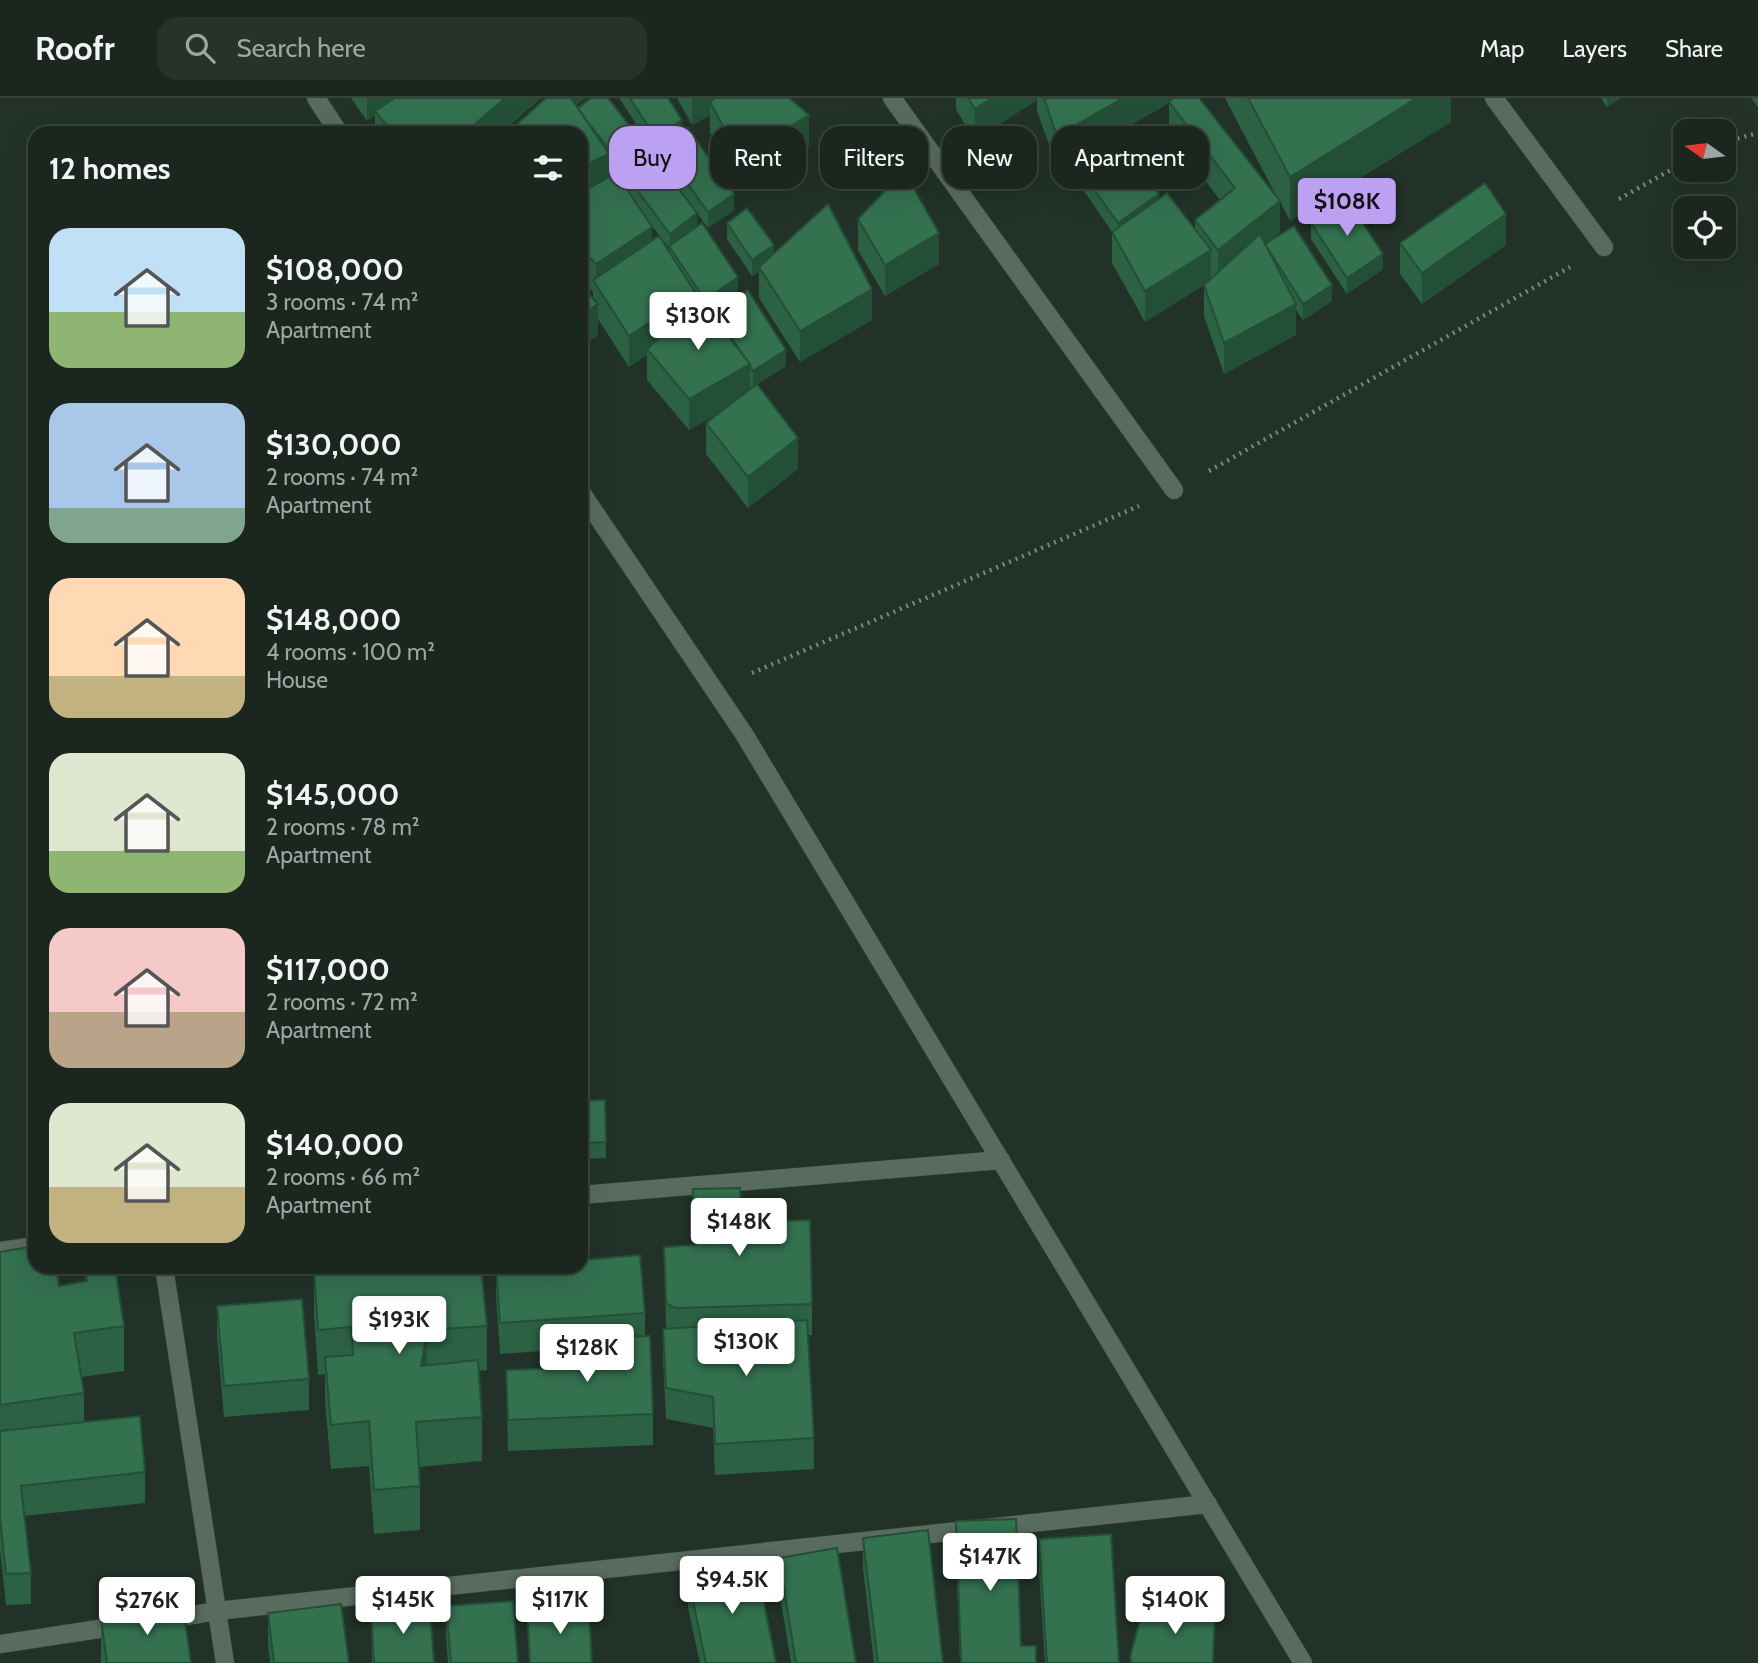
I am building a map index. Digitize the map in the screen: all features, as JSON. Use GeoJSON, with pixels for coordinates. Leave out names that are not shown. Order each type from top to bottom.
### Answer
{"type":"FeatureCollection","features":[{"type":"Feature","properties":{"kind":"street"},"geometry":{"type":"LineString","coordinates":[[316,98],[334,126]]}},
{"type":"Feature","properties":{"kind":"street"},"geometry":{"type":"LineString","coordinates":[[892,98],[1174,490]]}},
{"type":"Feature","properties":{"kind":"street"},"geometry":{"type":"LineString","coordinates":[[1494,98],[1604,247]]}},
{"type":"Feature","properties":{"kind":"street"},"geometry":{"type":"LineString","coordinates":[[588,502],[751,746],[1303,1663]]}},
{"type":"Feature","properties":{"kind":"street"},"geometry":{"type":"LineString","coordinates":[[588,1194],[1000,1160]]}},
{"type":"Feature","properties":{"kind":"street"},"geometry":{"type":"LineString","coordinates":[[0,1251],[28,1247]]}},
{"type":"Feature","properties":{"kind":"street"},"geometry":{"type":"LineString","coordinates":[[165,1274],[225,1663]]}},
{"type":"Feature","properties":{"kind":"street"},"geometry":{"type":"LineString","coordinates":[[0,1644],[217,1611],[1208,1504]]}},
{"type":"Feature","properties":{"kind":"path"},"geometry":{"type":"LineString","coordinates":[[1736,139],[1758,133]]}},
{"type":"Feature","properties":{"kind":"path"},"geometry":{"type":"LineString","coordinates":[[714,690],[1174,490],[1604,247],[1603,208],[1673,169]]}},
{"type":"Feature","properties":{"kind":"building"},"geometry":{"type":"Polygon","coordinates":[[[395,98],[505,98],[473,126],[387,126],[375,111],[395,98]]]}},
{"type":"Feature","properties":{"kind":"building"},"geometry":{"type":"Polygon","coordinates":[[[546,98],[571,98],[609,154],[588,164],[588,126],[515,126],[546,98]]]}},
{"type":"Feature","properties":{"kind":"building"},"geometry":{"type":"Polygon","coordinates":[[[591,98],[608,98],[629,126],[609,126],[609,149],[578,108],[591,98]]]}},
{"type":"Feature","properties":{"kind":"building"},"geometry":{"type":"Polygon","coordinates":[[[630,98],[668,98],[682,120],[672,126],[648,126],[630,98]]]}},
{"type":"Feature","properties":{"kind":"building"},"geometry":{"type":"Polygon","coordinates":[[[715,98],[789,98],[809,115],[791,126],[723,126],[710,102],[715,98]]]}},
{"type":"Feature","properties":{"kind":"building"},"geometry":{"type":"Polygon","coordinates":[[[968,98],[992,98],[975,109],[968,98]]]}},
{"type":"Feature","properties":{"kind":"building"},"geometry":{"type":"Polygon","coordinates":[[[1044,98],[1123,98],[1074,126],[1054,126],[1044,98]]]}},
{"type":"Feature","properties":{"kind":"building"},"geometry":{"type":"Polygon","coordinates":[[[1173,98],[1199,98],[1280,201],[1218,250],[1195,220],[1235,188],[1209,154],[1209,126],[1187,126],[1169,102],[1173,98]]]}},
{"type":"Feature","properties":{"kind":"building"},"geometry":{"type":"Polygon","coordinates":[[[1248,98],[1417,98],[1290,177],[1248,98]]]}},
{"type":"Feature","properties":{"kind":"building"},"geometry":{"type":"Polygon","coordinates":[[[696,139],[710,160],[710,189],[731,189],[734,194],[708,212],[691,189],[696,189],[696,139]]]}},
{"type":"Feature","properties":{"kind":"building"},"geometry":{"type":"Polygon","coordinates":[[[609,177],[609,189],[627,189],[652,227],[596,264],[588,255],[588,189],[609,177]]]}},
{"type":"Feature","properties":{"kind":"building"},"geometry":{"type":"Polygon","coordinates":[[[1485,183],[1506,214],[1422,273],[1400,243],[1485,183]]]}},
{"type":"Feature","properties":{"kind":"building"},"geometry":{"type":"Polygon","coordinates":[[[636,189],[679,189],[697,213],[670,234],[636,189]]]}},
{"type":"Feature","properties":{"kind":"building"},"geometry":{"type":"Polygon","coordinates":[[[887,189],[914,189],[939,233],[885,265],[858,219],[887,189]]]}},
{"type":"Feature","properties":{"kind":"building"},"geometry":{"type":"Polygon","coordinates":[[[1094,189],[1156,189],[1159,194],[1118,223],[1094,189]]]}},
{"type":"Feature","properties":{"kind":"building"},"geometry":{"type":"Polygon","coordinates":[[[1167,193],[1211,250],[1145,291],[1112,232],[1167,193]]]}},
{"type":"Feature","properties":{"kind":"building"},"geometry":{"type":"Polygon","coordinates":[[[1347,199],[1383,254],[1347,278],[1311,223],[1347,199]]]}},
{"type":"Feature","properties":{"kind":"building"},"geometry":{"type":"Polygon","coordinates":[[[828,204],[872,289],[800,331],[759,267],[828,204]]]}},
{"type":"Feature","properties":{"kind":"building"},"geometry":{"type":"Polygon","coordinates":[[[747,208],[774,245],[752,260],[727,223],[747,208]]]}},
{"type":"Feature","properties":{"kind":"building"},"geometry":{"type":"Polygon","coordinates":[[[702,223],[738,277],[705,300],[669,246],[702,223]]]}},
{"type":"Feature","properties":{"kind":"building"},"geometry":{"type":"Polygon","coordinates":[[[1294,226],[1332,285],[1303,304],[1265,244],[1294,226]]]}},
{"type":"Feature","properties":{"kind":"building"},"geometry":{"type":"Polygon","coordinates":[[[1260,234],[1296,304],[1224,343],[1204,285],[1260,234]]]}},
{"type":"Feature","properties":{"kind":"building"},"geometry":{"type":"Polygon","coordinates":[[[659,236],[695,292],[629,336],[593,280],[659,236]]]}},
{"type":"Feature","properties":{"kind":"building"},"geometry":{"type":"Polygon","coordinates":[[[748,290],[786,350],[753,371],[715,311],[748,290]]]}},
{"type":"Feature","properties":{"kind":"building"},"geometry":{"type":"Polygon","coordinates":[[[588,293],[598,304],[588,310],[588,293]]]}},
{"type":"Feature","properties":{"kind":"building"},"geometry":{"type":"Polygon","coordinates":[[[701,301],[750,364],[689,399],[647,349],[701,301]]]}},
{"type":"Feature","properties":{"kind":"building"},"geometry":{"type":"Polygon","coordinates":[[[757,384],[798,438],[748,477],[706,423],[757,384]]]}},
{"type":"Feature","properties":{"kind":"building"},"geometry":{"type":"Polygon","coordinates":[[[605,1100],[606,1142],[588,1143],[588,1101],[605,1100]]]}},
{"type":"Feature","properties":{"kind":"building"},"geometry":{"type":"Polygon","coordinates":[[[740,1188],[742,1222],[810,1220],[812,1304],[675,1308],[666,1303],[664,1247],[695,1245],[693,1189],[740,1188]]]}},
{"type":"Feature","properties":{"kind":"building"},"geometry":{"type":"Polygon","coordinates":[[[28,1247],[28,1274],[57,1274],[59,1286],[87,1281],[86,1274],[116,1274],[124,1326],[74,1333],[84,1393],[0,1405],[0,1252],[28,1247]]]}},
{"type":"Feature","properties":{"kind":"building"},"geometry":{"type":"Polygon","coordinates":[[[640,1255],[645,1313],[500,1323],[496,1274],[588,1274],[588,1259],[640,1255]]]}},
{"type":"Feature","properties":{"kind":"building"},"geometry":{"type":"Polygon","coordinates":[[[314,1274],[482,1274],[487,1326],[427,1330],[421,1366],[478,1360],[482,1417],[416,1422],[420,1486],[374,1490],[369,1421],[331,1425],[325,1357],[353,1355],[351,1327],[318,1330],[314,1274]]]}},
{"type":"Feature","properties":{"kind":"building"},"geometry":{"type":"Polygon","coordinates":[[[302,1299],[309,1379],[224,1386],[217,1306],[302,1299]]]}},
{"type":"Feature","properties":{"kind":"building"},"geometry":{"type":"Polygon","coordinates":[[[807,1320],[814,1438],[715,1444],[713,1397],[666,1388],[663,1329],[807,1320]]]}},
{"type":"Feature","properties":{"kind":"building"},"geometry":{"type":"Polygon","coordinates":[[[650,1336],[653,1414],[508,1420],[506,1370],[586,1367],[585,1338],[650,1336]]]}},
{"type":"Feature","properties":{"kind":"building"},"geometry":{"type":"Polygon","coordinates":[[[140,1416],[145,1472],[21,1486],[31,1573],[6,1574],[0,1518],[0,1431],[140,1416]]]}},
{"type":"Feature","properties":{"kind":"building"},"geometry":{"type":"Polygon","coordinates":[[[1016,1519],[1021,1646],[1036,1646],[1036,1663],[961,1663],[956,1521],[1016,1519]]]}},
{"type":"Feature","properties":{"kind":"building"},"geometry":{"type":"Polygon","coordinates":[[[928,1530],[943,1663],[878,1663],[863,1538],[928,1530]]]}},
{"type":"Feature","properties":{"kind":"building"},"geometry":{"type":"Polygon","coordinates":[[[1111,1534],[1119,1663],[1047,1663],[1039,1539],[1111,1534]]]}},
{"type":"Feature","properties":{"kind":"building"},"geometry":{"type":"Polygon","coordinates":[[[837,1548],[856,1663],[796,1663],[779,1558],[837,1548]]]}},
{"type":"Feature","properties":{"kind":"building"},"geometry":{"type":"Polygon","coordinates":[[[756,1562],[776,1663],[706,1663],[688,1577],[756,1562]]]}},
{"type":"Feature","properties":{"kind":"building"},"geometry":{"type":"Polygon","coordinates":[[[513,1601],[518,1663],[451,1663],[446,1606],[513,1601]]]}},
{"type":"Feature","properties":{"kind":"building"},"geometry":{"type":"Polygon","coordinates":[[[341,1604],[349,1663],[274,1663],[268,1613],[341,1604]]]}},
{"type":"Feature","properties":{"kind":"building"},"geometry":{"type":"Polygon","coordinates":[[[1215,1605],[1213,1663],[1131,1663],[1130,1657],[1142,1612],[1215,1605]]]}},
{"type":"Feature","properties":{"kind":"building"},"geometry":{"type":"Polygon","coordinates":[[[183,1606],[191,1663],[107,1663],[101,1618],[183,1606]]]}},
{"type":"Feature","properties":{"kind":"building"},"geometry":{"type":"Polygon","coordinates":[[[430,1607],[434,1663],[374,1663],[371,1611],[430,1607]]]}},
{"type":"Feature","properties":{"kind":"building"},"geometry":{"type":"Polygon","coordinates":[[[589,1607],[592,1663],[530,1663],[527,1611],[589,1607]]]}}]}
